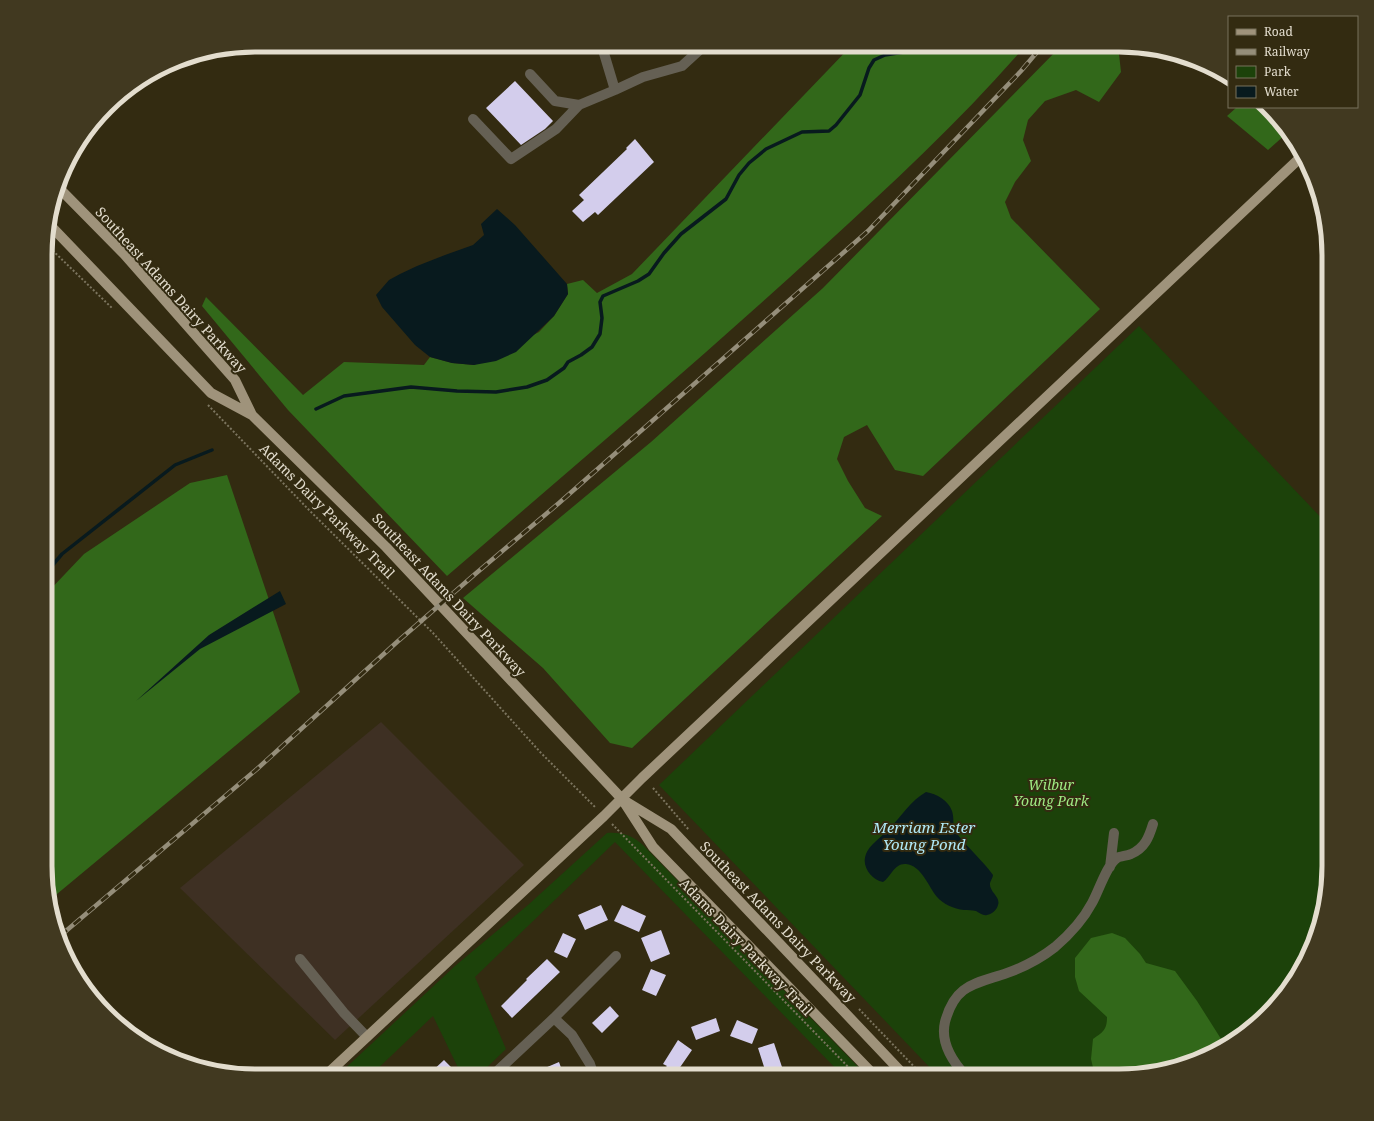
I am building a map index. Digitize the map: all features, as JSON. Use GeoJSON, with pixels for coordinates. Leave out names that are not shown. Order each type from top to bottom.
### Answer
{"type":"FeatureCollection","features":[{"type":"Feature","properties":{"kind":"main road"},"geometry":{"type":"LineString","coordinates":[[333,1069],[622,799],[648,772],[1298,160]]}},
{"type":"Feature","properties":{"kind":"main road","name":"Southeast Adams Dairy Parkway"},"geometry":{"type":"LineString","coordinates":[[62,192],[124,254],[235,380],[252,415]]}},
{"type":"Feature","properties":{"kind":"main road","name":"Southeast Adams Dairy Parkway"},"geometry":{"type":"LineString","coordinates":[[54,229],[211,393],[252,415],[386,547],[622,799],[653,847],[868,1069]]}},
{"type":"Feature","properties":{"kind":"main road","name":"Southeast Adams Dairy Parkway"},"geometry":{"type":"LineString","coordinates":[[622,799],[671,829],[898,1069]]}},
{"type":"Feature","properties":{"kind":"street"},"geometry":{"type":"LineString","coordinates":[[604,52],[615,90]]}},
{"type":"Feature","properties":{"kind":"street"},"geometry":{"type":"LineString","coordinates":[[473,119],[511,159],[556,129],[578,105],[643,77],[682,66],[697,52]]}},
{"type":"Feature","properties":{"kind":"street"},"geometry":{"type":"LineString","coordinates":[[530,74],[555,101],[578,105]]}},
{"type":"Feature","properties":{"kind":"street"},"geometry":{"type":"LineString","coordinates":[[960,1069],[947,1050],[944,1037],[944,1025],[948,1010],[956,996],[968,986],[1027,965],[1054,947],[1081,920],[1092,904],[1110,867],[1117,858],[1130,855],[1139,850],[1147,841],[1153,824]]}},
{"type":"Feature","properties":{"kind":"street"},"geometry":{"type":"LineString","coordinates":[[1110,867],[1114,833]]}},
{"type":"Feature","properties":{"kind":"street"},"geometry":{"type":"LineString","coordinates":[[499,1069],[554,1018],[616,956]]}},
{"type":"Feature","properties":{"kind":"street"},"geometry":{"type":"LineString","coordinates":[[300,959],[344,1013],[367,1037]]}},
{"type":"Feature","properties":{"kind":"street"},"geometry":{"type":"LineString","coordinates":[[554,1018],[572,1035],[592,1069]]}},
{"type":"Feature","properties":{"kind":"path"},"geometry":{"type":"LineString","coordinates":[[52,250],[112,308]]}},
{"type":"Feature","properties":{"kind":"path","name":"Adams Dairy Parkway Trail"},"geometry":{"type":"LineString","coordinates":[[206,402],[310,511],[434,633],[541,753],[586,798]]}},
{"type":"Feature","properties":{"kind":"path","name":"Adams Dairy Parkway Trail"},"geometry":{"type":"LineString","coordinates":[[620,832],[850,1069]]}},
{"type":"Feature","properties":{"kind":"shaded area"},"geometry":{"type":"Polygon","coordinates":[[[381,722],[524,865],[335,1040],[180,888],[381,722]]]}},
{"type":"Feature","properties":{"kind":"green space"},"geometry":{"type":"Polygon","coordinates":[[[845,52],[1020,52],[978,98],[902,173],[778,288],[447,576],[288,410],[202,306],[206,297],[303,395],[344,362],[424,365],[430,357],[452,363],[474,365],[539,332],[554,316],[568,294],[567,284],[583,280],[597,293],[632,274],[845,52]]]}},
{"type":"Feature","properties":{"kind":"green space"},"geometry":{"type":"Polygon","coordinates":[[[1055,52],[1119,52],[1121,72],[1099,102],[1076,90],[1045,101],[1028,120],[1023,140],[1031,161],[1015,182],[1005,202],[1011,218],[1100,309],[923,476],[895,470],[867,425],[844,437],[837,459],[848,481],[865,508],[882,516],[632,748],[610,743],[543,668],[463,598],[651,442],[823,288],[1055,52]]]}},
{"type":"Feature","properties":{"kind":"green space"},"geometry":{"type":"Polygon","coordinates":[[[1236,108],[1258,108],[1272,121],[1283,136],[1268,150],[1227,116],[1236,108]]]}},
{"type":"Feature","properties":{"kind":"green space","name":"Wilbur Young Park"},"geometry":{"type":"Polygon","coordinates":[[[1139,326],[1322,519],[1322,879],[1315,918],[1301,956],[1288,979],[1272,1000],[1253,1019],[1232,1035],[1196,1054],[1171,1062],[1132,1069],[931,1069],[659,785],[1139,326]]]}},
{"type":"Feature","properties":{"kind":"green space"},"geometry":{"type":"Polygon","coordinates":[[[227,475],[300,692],[55,896],[52,879],[52,588],[84,554],[190,483],[227,475]]]}},
{"type":"Feature","properties":{"kind":"green space"},"geometry":{"type":"Polygon","coordinates":[[[607,833],[617,833],[635,839],[643,845],[860,1069],[836,1069],[615,842],[475,977],[506,1049],[485,1069],[459,1069],[433,1016],[377,1069],[345,1069],[455,966],[528,905],[607,833]]]}},
{"type":"Feature","properties":{"kind":"green space"},"geometry":{"type":"Polygon","coordinates":[[[1112,933],[1125,938],[1146,963],[1175,971],[1197,1001],[1222,1041],[1196,1054],[1158,1065],[1132,1069],[1093,1069],[1091,1059],[1093,1039],[1104,1030],[1107,1017],[1079,991],[1075,977],[1075,958],[1091,938],[1112,933]]]}},
{"type":"Feature","properties":{"kind":"water"},"geometry":{"type":"Polygon","coordinates":[[[497,209],[515,225],[567,284],[568,294],[554,316],[516,352],[496,361],[474,365],[452,363],[430,357],[415,345],[382,307],[376,295],[389,280],[400,274],[473,245],[484,235],[481,224],[497,209]]]}},
{"type":"Feature","properties":{"kind":"water"},"geometry":{"type":"Polygon","coordinates":[[[280,591],[286,604],[200,649],[136,701],[209,635],[280,591]]]}},
{"type":"Feature","properties":{"kind":"water","name":"Merriam Ester Young Pond"},"geometry":{"type":"Polygon","coordinates":[[[926,792],[938,796],[948,804],[952,811],[954,825],[958,835],[993,875],[990,886],[998,899],[998,905],[997,909],[991,914],[984,915],[972,910],[960,909],[939,900],[924,877],[916,868],[912,866],[902,864],[898,866],[883,882],[879,881],[868,872],[865,859],[870,847],[889,829],[911,804],[926,792]]]}},
{"type":"Feature","properties":{"kind":"building"},"geometry":{"type":"Polygon","coordinates":[[[515,81],[553,121],[545,129],[521,145],[486,108],[515,81]]]}},
{"type":"Feature","properties":{"kind":"building"},"geometry":{"type":"Polygon","coordinates":[[[635,139],[654,162],[598,215],[595,212],[583,222],[572,211],[584,200],[579,195],[627,149],[626,148],[635,139]]]}},
{"type":"Feature","properties":{"kind":"building"},"geometry":{"type":"Polygon","coordinates":[[[601,905],[608,920],[585,930],[578,915],[601,905]]]}},
{"type":"Feature","properties":{"kind":"building"},"geometry":{"type":"Polygon","coordinates":[[[622,905],[646,916],[639,932],[614,921],[622,905]]]}},
{"type":"Feature","properties":{"kind":"building"},"geometry":{"type":"Polygon","coordinates":[[[661,930],[670,954],[651,962],[641,938],[661,930]]]}},
{"type":"Feature","properties":{"kind":"building"},"geometry":{"type":"Polygon","coordinates":[[[563,933],[576,939],[567,958],[554,952],[563,933]]]}},
{"type":"Feature","properties":{"kind":"building"},"geometry":{"type":"Polygon","coordinates":[[[547,959],[560,972],[512,1018],[501,1006],[547,959]]]}},
{"type":"Feature","properties":{"kind":"building"},"geometry":{"type":"Polygon","coordinates":[[[651,969],[666,975],[656,996],[642,990],[651,969]]]}},
{"type":"Feature","properties":{"kind":"building"},"geometry":{"type":"Polygon","coordinates":[[[610,1006],[619,1016],[602,1033],[592,1023],[610,1006]]]}},
{"type":"Feature","properties":{"kind":"building"},"geometry":{"type":"Polygon","coordinates":[[[716,1018],[720,1031],[696,1040],[691,1027],[716,1018]]]}},
{"type":"Feature","properties":{"kind":"building"},"geometry":{"type":"Polygon","coordinates":[[[737,1020],[758,1029],[752,1044],[730,1036],[737,1020]]]}},
{"type":"Feature","properties":{"kind":"building"},"geometry":{"type":"Polygon","coordinates":[[[678,1040],[692,1050],[679,1069],[664,1069],[667,1066],[663,1064],[678,1040]]]}},
{"type":"Feature","properties":{"kind":"building"},"geometry":{"type":"Polygon","coordinates":[[[774,1043],[782,1067],[777,1069],[765,1069],[758,1048],[774,1043]]]}},
{"type":"Feature","properties":{"kind":"building"},"geometry":{"type":"Polygon","coordinates":[[[444,1060],[453,1069],[434,1069],[444,1060]]]}},
{"type":"Feature","properties":{"kind":"building"},"geometry":{"type":"Polygon","coordinates":[[[559,1062],[562,1069],[545,1069],[559,1062]]]}},
{"type":"Feature","properties":{"kind":"waterway"},"geometry":{"type":"LineString","coordinates":[[316,409],[344,396],[411,387],[457,391],[496,392],[527,387],[547,380],[564,368],[568,362],[592,347],[600,334],[602,318],[600,302],[603,296],[638,281],[649,274],[664,253],[681,234],[726,199],[739,175],[749,163],[766,149],[802,132],[829,131],[836,125],[860,95],[869,68],[874,60],[885,55],[904,52]]}},
{"type":"Feature","properties":{"kind":"waterway"},"geometry":{"type":"LineString","coordinates":[[52,566],[62,554],[175,465],[212,450]]}},
{"type":"Feature","properties":{"kind":"railway"},"geometry":{"type":"LineString","coordinates":[[64,933],[257,769],[397,642],[559,503],[868,231],[1021,71],[1037,52]]}}]}
